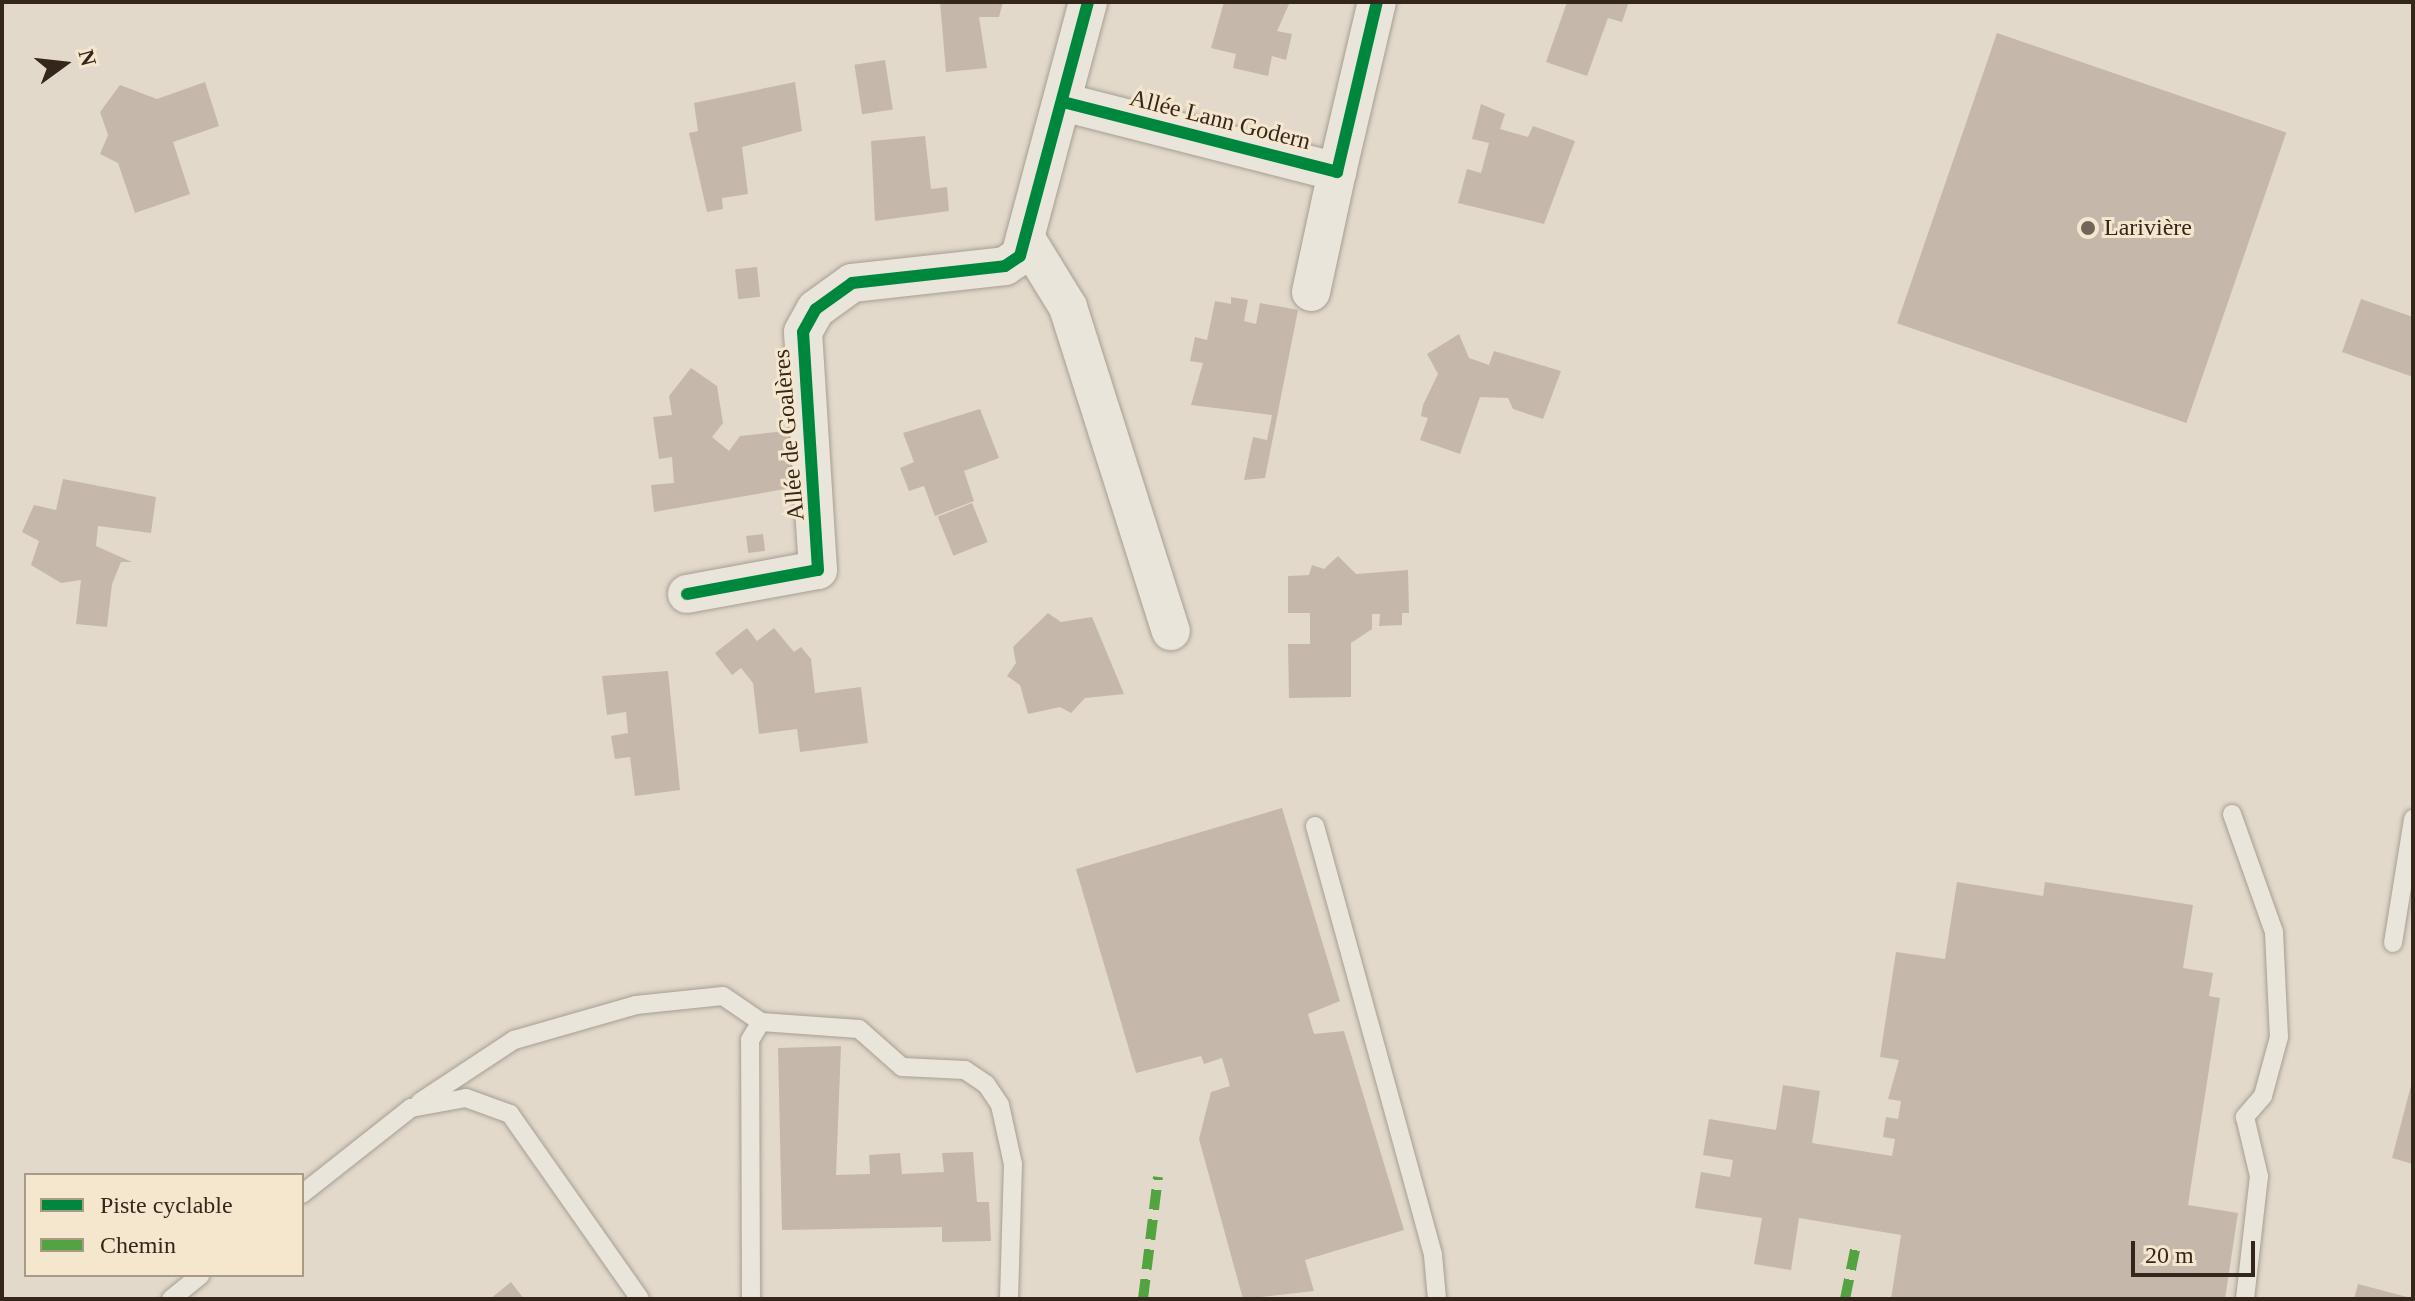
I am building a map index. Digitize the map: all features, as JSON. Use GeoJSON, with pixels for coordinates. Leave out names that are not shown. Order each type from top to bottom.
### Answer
{"type":"FeatureCollection","features":[{"type":"Feature","properties":{"kind":"street"},"geometry":{"type":"LineString","coordinates":[[1088,2],[1028,242],[1055,274],[1068,307],[1171,631]]}},
{"type":"Feature","properties":{"kind":"street","name":"Allée Lann Godern"},"geometry":{"type":"LineString","coordinates":[[1311,292],[1377,2]]}},
{"type":"Feature","properties":{"kind":"street","name":"Allée Lann Godern"},"geometry":{"type":"LineString","coordinates":[[1063,102],[1337,172]]}},
{"type":"Feature","properties":{"kind":"street","name":"Allée de Goalères"},"geometry":{"type":"LineString","coordinates":[[687,594],[818,570],[799,353],[816,309],[852,283],[1005,266],[1028,242]]}},
{"type":"Feature","properties":{"kind":"lane"},"geometry":{"type":"LineString","coordinates":[[2232,814],[2274,932],[2279,1037],[2263,1096],[2245,1117],[2259,1176],[2245,1299]]}},
{"type":"Feature","properties":{"kind":"lane"},"geometry":{"type":"LineString","coordinates":[[2393,943],[2413,819]]}},
{"type":"Feature","properties":{"kind":"lane"},"geometry":{"type":"LineString","coordinates":[[1315,826],[1433,1255],[1437,1299]]}},
{"type":"Feature","properties":{"kind":"lane"},"geometry":{"type":"LineString","coordinates":[[304,1192],[411,1108],[514,1040],[636,1005],[723,996],[761,1022],[859,1029],[902,1067],[965,1070],[986,1084],[1000,1105],[1013,1164],[1009,1299]]}},
{"type":"Feature","properties":{"kind":"lane"},"geometry":{"type":"LineString","coordinates":[[751,1299],[750,1040],[761,1022]]}},
{"type":"Feature","properties":{"kind":"lane"},"geometry":{"type":"LineString","coordinates":[[411,1108],[466,1098],[510,1114],[640,1299]]}},
{"type":"Feature","properties":{"kind":"lane"},"geometry":{"type":"LineString","coordinates":[[171,1299],[198,1277]]}},
{"type":"Feature","properties":{"kind":"building"},"geometry":{"type":"Polygon","coordinates":[[[940,2],[1003,2],[999,17],[979,17],[987,68],[946,72],[940,2]]]}},
{"type":"Feature","properties":{"kind":"building"},"geometry":{"type":"Polygon","coordinates":[[[1224,2],[1290,2],[1277,31],[1292,34],[1286,60],[1272,56],[1268,76],[1233,68],[1236,54],[1211,48],[1224,2]]]}},
{"type":"Feature","properties":{"kind":"building"},"geometry":{"type":"Polygon","coordinates":[[[1567,2],[1629,2],[1622,22],[1608,18],[1587,76],[1546,62],[1567,2]]]}},
{"type":"Feature","properties":{"kind":"building","name":"Larivière"},"geometry":{"type":"Polygon","coordinates":[[[1997,33],[2286,133],[2186,423],[1897,323],[1997,33]]]}},
{"type":"Feature","properties":{"kind":"building"},"geometry":{"type":"Polygon","coordinates":[[[885,60],[893,109],[862,114],[854,65],[885,60]]]}},
{"type":"Feature","properties":{"kind":"building"},"geometry":{"type":"Polygon","coordinates":[[[205,82],[219,126],[173,142],[190,194],[135,213],[118,163],[100,154],[108,135],[100,112],[120,85],[157,99],[205,82]]]}},
{"type":"Feature","properties":{"kind":"building"},"geometry":{"type":"Polygon","coordinates":[[[795,82],[802,131],[742,147],[748,194],[722,198],[723,209],[707,212],[689,133],[698,131],[694,103],[795,82]]]}},
{"type":"Feature","properties":{"kind":"building"},"geometry":{"type":"Polygon","coordinates":[[[1481,104],[1505,114],[1500,129],[1528,137],[1533,126],[1575,141],[1544,224],[1458,203],[1467,169],[1481,173],[1489,143],[1472,139],[1481,104]]]}},
{"type":"Feature","properties":{"kind":"building"},"geometry":{"type":"Polygon","coordinates":[[[925,136],[931,189],[947,187],[949,211],[875,221],[871,141],[925,136]]]}},
{"type":"Feature","properties":{"kind":"building"},"geometry":{"type":"Polygon","coordinates":[[[757,267],[760,297],[738,299],[735,269],[757,267]]]}},
{"type":"Feature","properties":{"kind":"building"},"geometry":{"type":"Polygon","coordinates":[[[1231,297],[1248,300],[1244,321],[1256,324],[1260,303],[1298,310],[1265,478],[1244,480],[1253,437],[1267,440],[1272,415],[1191,405],[1203,363],[1190,361],[1195,337],[1207,340],[1215,301],[1231,304],[1231,297]]]}},
{"type":"Feature","properties":{"kind":"building"},"geometry":{"type":"Polygon","coordinates":[[[2361,299],[2413,317],[2413,377],[2342,352],[2361,299]]]}},
{"type":"Feature","properties":{"kind":"building"},"geometry":{"type":"Polygon","coordinates":[[[1459,334],[1469,358],[1489,365],[1494,351],[1561,371],[1543,419],[1513,409],[1508,398],[1480,397],[1460,454],[1420,440],[1428,418],[1421,416],[1423,405],[1438,374],[1427,354],[1459,334]]]}},
{"type":"Feature","properties":{"kind":"building"},"geometry":{"type":"Polygon","coordinates":[[[691,368],[717,386],[723,423],[712,437],[729,451],[740,436],[795,430],[802,486],[654,512],[651,485],[674,483],[672,457],[659,459],[653,417],[672,415],[669,396],[691,368]]]}},
{"type":"Feature","properties":{"kind":"building"},"geometry":{"type":"Polygon","coordinates":[[[980,409],[999,458],[964,471],[974,501],[935,516],[924,486],[909,491],[900,468],[914,462],[903,433],[980,409]]]}},
{"type":"Feature","properties":{"kind":"building"},"geometry":{"type":"Polygon","coordinates":[[[63,479],[156,497],[151,533],[98,526],[96,546],[132,562],[121,562],[112,584],[107,627],[76,624],[81,580],[61,583],[31,565],[39,541],[22,532],[34,505],[56,510],[63,479]]]}},
{"type":"Feature","properties":{"kind":"building"},"geometry":{"type":"Polygon","coordinates":[[[972,503],[988,542],[953,556],[938,517],[972,503]]]}},
{"type":"Feature","properties":{"kind":"building"},"geometry":{"type":"Polygon","coordinates":[[[763,534],[765,551],[748,553],[746,536],[763,534]]]}},
{"type":"Feature","properties":{"kind":"building"},"geometry":{"type":"Polygon","coordinates":[[[1338,556],[1356,574],[1408,570],[1409,613],[1402,613],[1402,625],[1379,626],[1380,614],[1372,614],[1372,629],[1351,643],[1351,697],[1289,698],[1288,644],[1310,644],[1310,613],[1288,613],[1288,576],[1309,575],[1312,565],[1324,569],[1338,556]]]}},
{"type":"Feature","properties":{"kind":"building"},"geometry":{"type":"Polygon","coordinates":[[[1048,613],[1061,622],[1092,617],[1124,694],[1085,698],[1071,713],[1060,707],[1028,714],[1020,685],[1007,676],[1016,663],[1013,647],[1048,613]]]}},
{"type":"Feature","properties":{"kind":"building"},"geometry":{"type":"Polygon","coordinates":[[[747,628],[757,641],[774,628],[794,652],[801,647],[811,659],[815,693],[861,687],[868,743],[800,752],[797,729],[759,734],[753,683],[741,668],[732,675],[715,653],[747,628]]]}},
{"type":"Feature","properties":{"kind":"building"},"geometry":{"type":"Polygon","coordinates":[[[668,671],[680,790],[635,796],[630,757],[615,759],[611,736],[628,733],[626,712],[607,715],[602,676],[668,671]]]}},
{"type":"Feature","properties":{"kind":"building"},"geometry":{"type":"Polygon","coordinates":[[[1282,808],[1340,1001],[1308,1014],[1314,1034],[1344,1031],[1404,1230],[1305,1260],[1314,1291],[1243,1299],[1199,1139],[1211,1092],[1230,1086],[1222,1058],[1204,1064],[1201,1056],[1136,1073],[1076,869],[1282,808]]]}},
{"type":"Feature","properties":{"kind":"building"},"geometry":{"type":"Polygon","coordinates":[[[1957,882],[2043,896],[2045,882],[2193,905],[2183,968],[2213,973],[2209,996],[2220,998],[2188,1205],[2238,1213],[2225,1299],[1891,1299],[1901,1235],[1799,1218],[1791,1270],[1754,1264],[1762,1218],[1695,1208],[1701,1172],[1730,1177],[1733,1160],[1703,1155],[1709,1119],[1776,1130],[1783,1085],[1820,1091],[1812,1143],[1892,1156],[1895,1139],[1883,1137],[1886,1117],[1898,1119],[1901,1101],[1888,1099],[1899,1060],[1880,1057],[1896,952],[1945,959],[1957,882]]]}},
{"type":"Feature","properties":{"kind":"building"},"geometry":{"type":"Polygon","coordinates":[[[841,1046],[836,1175],[870,1174],[869,1155],[900,1153],[902,1174],[944,1172],[942,1153],[973,1152],[977,1202],[989,1202],[991,1241],[942,1242],[942,1227],[782,1230],[778,1048],[841,1046]]]}},
{"type":"Feature","properties":{"kind":"building"},"geometry":{"type":"Polygon","coordinates":[[[2413,1082],[2413,1164],[2392,1158],[2413,1082]]]}},
{"type":"Feature","properties":{"kind":"building"},"geometry":{"type":"Polygon","coordinates":[[[511,1282],[524,1299],[490,1299],[511,1282]]]}},
{"type":"Feature","properties":{"kind":"building"},"geometry":{"type":"Polygon","coordinates":[[[2358,1284],[2411,1298],[2411,1299],[2354,1299],[2358,1284]]]}},
{"type":"Feature","properties":{"kind":"marked path"},"geometry":{"type":"LineString","coordinates":[[1143,1299],[1158,1177]]}},
{"type":"Feature","properties":{"kind":"marked path"},"geometry":{"type":"LineString","coordinates":[[1845,1299],[1856,1245]]}},
{"type":"Feature","properties":{"kind":"cycle path"},"geometry":{"type":"LineString","coordinates":[[687,594],[818,570],[803,332],[816,309],[852,283],[1005,266],[1020,256],[1088,2]]}},
{"type":"Feature","properties":{"kind":"cycle path"},"geometry":{"type":"LineString","coordinates":[[1063,102],[1337,172],[1377,2]]}},
{"type":"Feature","properties":{"kind":"place","name":"Larivière"},"geometry":{"type":"Point","coordinates":[2088,228]}}]}
